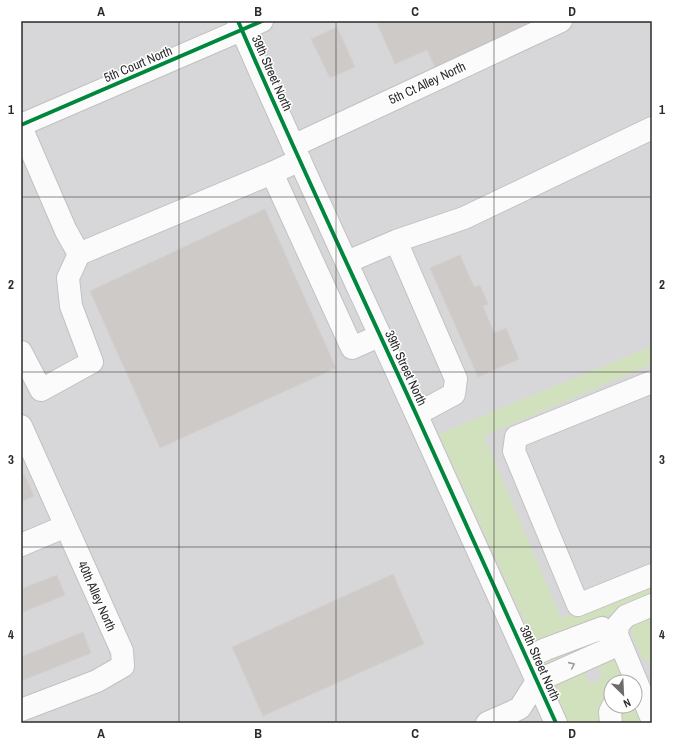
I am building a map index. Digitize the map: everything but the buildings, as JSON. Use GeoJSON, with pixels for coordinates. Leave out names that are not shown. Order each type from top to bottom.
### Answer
{"type":"FeatureCollection","features":[{"type":"Feature","properties":{"kind":"street","name":"5th Court North"},"geometry":{"type":"LineString","coordinates":[[21,126],[240,26],[262,21]]}},
{"type":"Feature","properties":{"kind":"street","name":"5th Ct Alley North"},"geometry":{"type":"LineString","coordinates":[[79,254],[272,172],[296,153],[561,21]]}},
{"type":"Feature","properties":{"kind":"street","name":"39th Street North"},"geometry":{"type":"LineString","coordinates":[[240,26],[296,153],[349,265],[379,336],[417,414],[556,723]]}},
{"type":"Feature","properties":{"kind":"street"},"geometry":{"type":"LineString","coordinates":[[21,126],[66,231],[79,254],[68,278],[71,306],[92,362],[41,390],[21,352]]}},
{"type":"Feature","properties":{"kind":"street"},"geometry":{"type":"LineString","coordinates":[[322,281],[349,265],[396,241],[464,218],[652,128]]}},
{"type":"Feature","properties":{"kind":"street"},"geometry":{"type":"LineString","coordinates":[[272,172],[352,348],[379,336]]}},
{"type":"Feature","properties":{"kind":"street"},"geometry":{"type":"LineString","coordinates":[[396,241],[456,379],[454,394],[417,414]]}},
{"type":"Feature","properties":{"kind":"street"},"geometry":{"type":"LineString","coordinates":[[652,382],[516,437],[514,451],[578,605],[652,575]]}},
{"type":"Feature","properties":{"kind":"street","name":"40th Alley North"},"geometry":{"type":"LineString","coordinates":[[21,426],[122,651],[123,666],[97,681],[21,710]]}},
{"type":"Feature","properties":{"kind":"street"},"geometry":{"type":"LineString","coordinates":[[21,545],[66,526]]}},
{"type":"Feature","properties":{"kind":"street"},"geometry":{"type":"LineString","coordinates":[[487,723],[520,708],[537,681],[611,648],[618,625],[626,616],[652,605]]}},
{"type":"Feature","properties":{"kind":"street"},"geometry":{"type":"LineString","coordinates":[[527,658],[546,649],[602,628],[614,636],[631,674]]}},
{"type":"Feature","properties":{"kind":"street"},"geometry":{"type":"LineString","coordinates":[[643,700],[652,719]]}},
{"type":"Feature","properties":{"kind":"shaded area"},"geometry":{"type":"Polygon","coordinates":[[[21,21],[652,21],[652,723],[21,723],[21,21]]]}},
{"type":"Feature","properties":{"kind":"green space"},"geometry":{"type":"Polygon","coordinates":[[[652,346],[652,364],[484,436],[561,618],[641,585],[652,586],[652,598],[542,642],[536,639],[529,631],[439,434],[652,346]]]}},
{"type":"Feature","properties":{"kind":"green space"},"geometry":{"type":"Polygon","coordinates":[[[652,618],[652,663],[642,658],[631,631],[633,625],[652,618]]]}},
{"type":"Feature","properties":{"kind":"green space"},"geometry":{"type":"Polygon","coordinates":[[[579,644],[584,655],[546,666],[545,661],[579,644]]]}},
{"type":"Feature","properties":{"kind":"green space"},"geometry":{"type":"Polygon","coordinates":[[[610,656],[616,659],[622,674],[603,674],[603,714],[608,714],[606,723],[569,723],[560,703],[556,681],[583,672],[590,684],[602,679],[598,665],[610,656]]]}},
{"type":"Feature","properties":{"kind":"green space"},"geometry":{"type":"Polygon","coordinates":[[[618,714],[639,714],[643,723],[617,723],[618,714]]]}},
{"type":"Feature","properties":{"kind":"cycle path"},"geometry":{"type":"LineString","coordinates":[[238,21],[304,170],[435,454],[556,723]]}},
{"type":"Feature","properties":{"kind":"cycle path"},"geometry":{"type":"LineString","coordinates":[[21,125],[262,21]]}}]}
